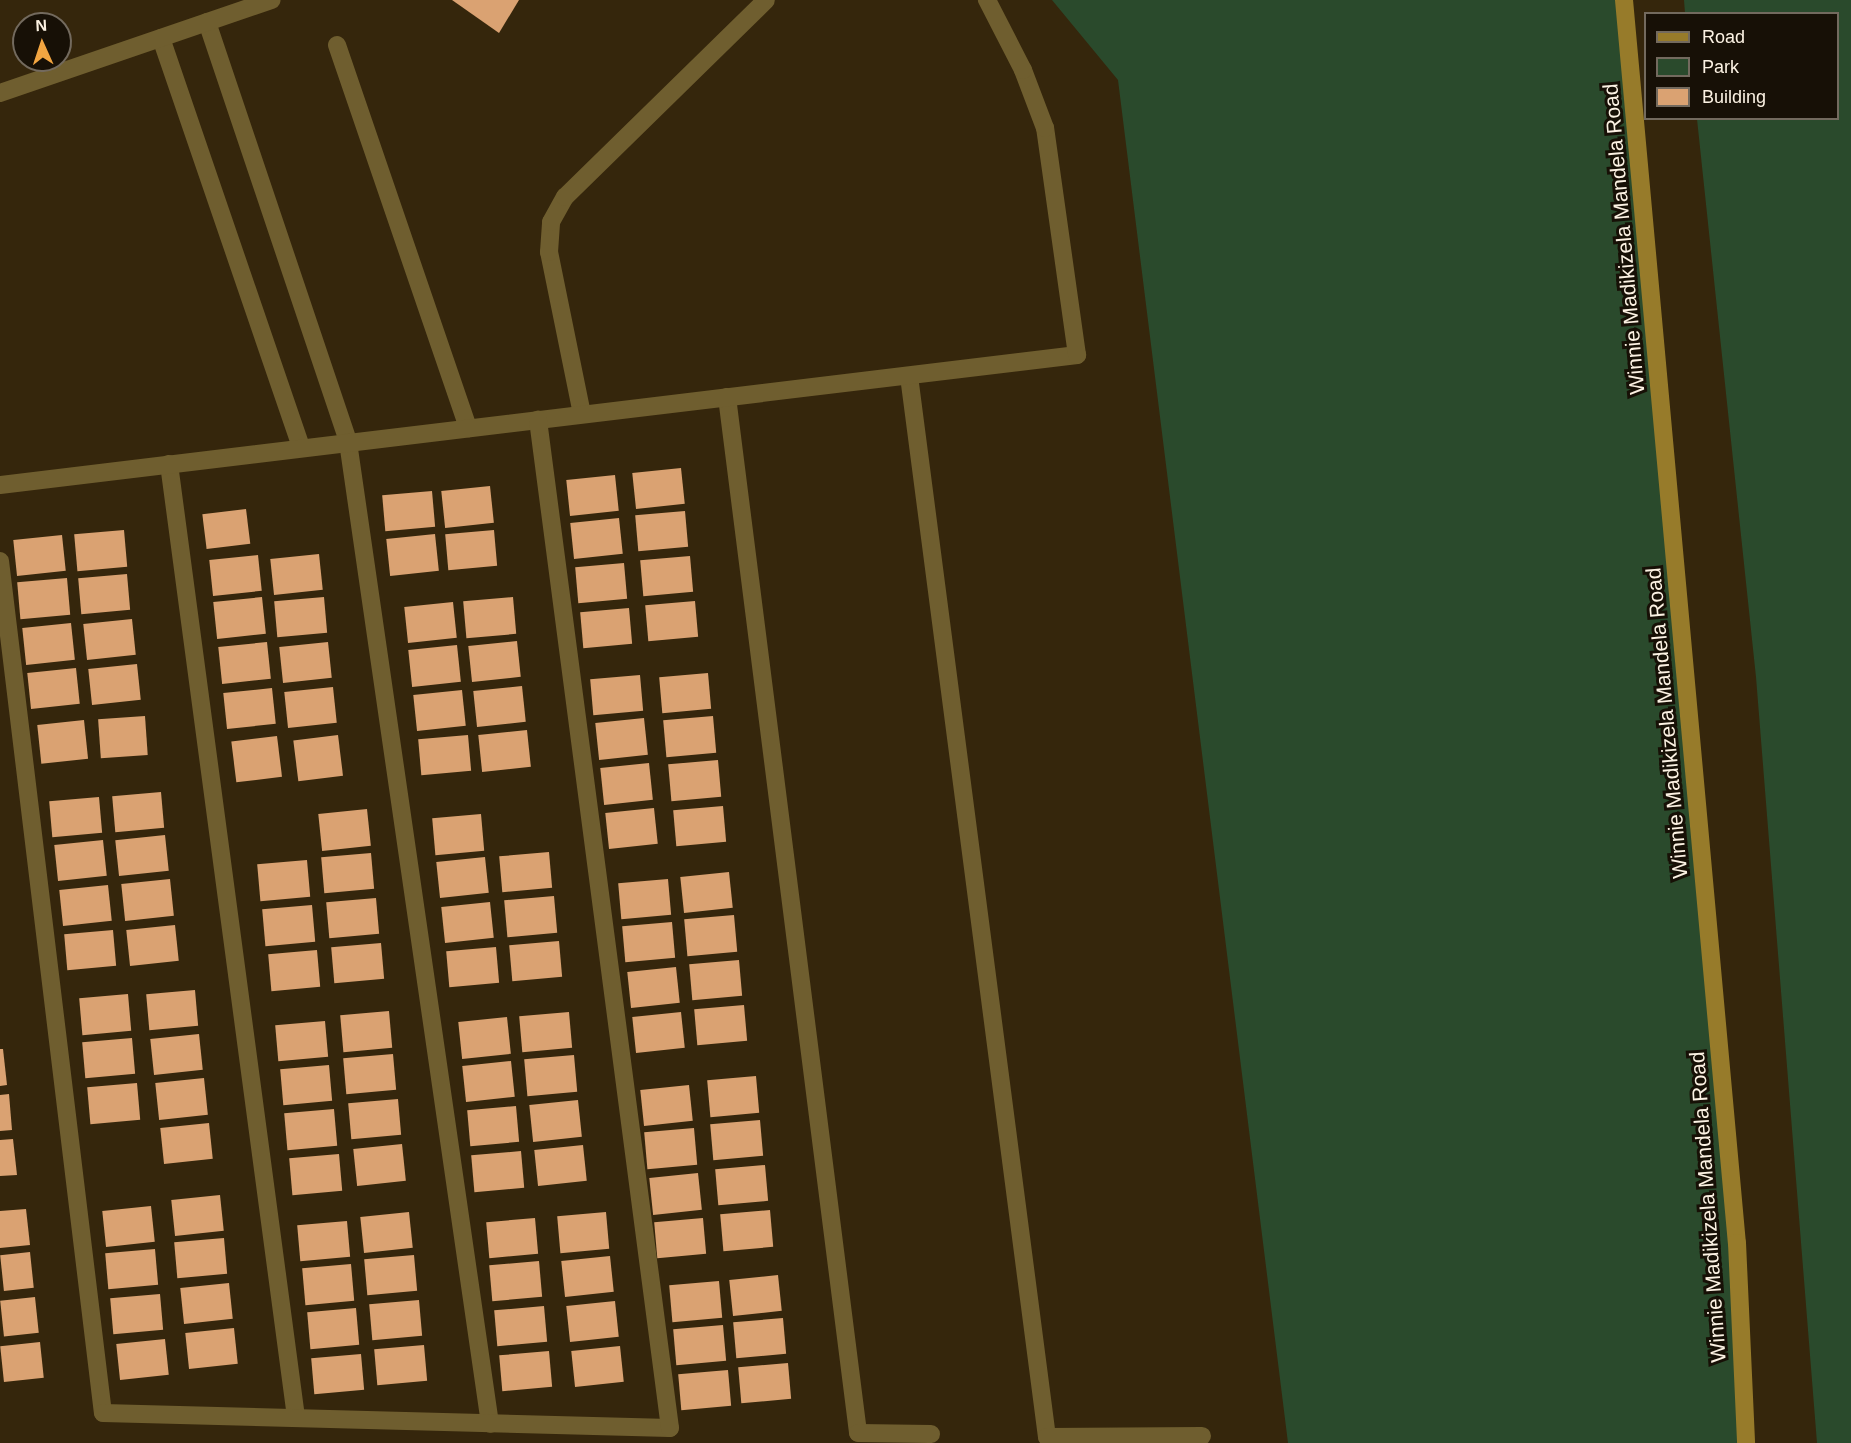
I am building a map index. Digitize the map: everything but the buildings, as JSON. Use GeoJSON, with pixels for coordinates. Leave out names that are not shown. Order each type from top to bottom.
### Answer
{"type":"FeatureCollection","features":[{"type":"Feature","properties":{"kind":"main road","name":"Winnie Madikizela Mandela Road"},"geometry":{"type":"LineString","coordinates":[[1624,0],[1737,1243],[1746,1443]]}},
{"type":"Feature","properties":{"kind":"street"},"geometry":{"type":"LineString","coordinates":[[0,93],[271,0]]}},
{"type":"Feature","properties":{"kind":"street"},"geometry":{"type":"LineString","coordinates":[[582,414],[549,252],[551,222],[565,197],[766,0]]}},
{"type":"Feature","properties":{"kind":"street"},"geometry":{"type":"LineString","coordinates":[[0,484],[1077,355],[1045,128],[1023,70],[987,0]]}},
{"type":"Feature","properties":{"kind":"street"},"geometry":{"type":"LineString","coordinates":[[207,22],[348,442],[490,1424]]}},
{"type":"Feature","properties":{"kind":"street"},"geometry":{"type":"LineString","coordinates":[[161,38],[301,448]]}},
{"type":"Feature","properties":{"kind":"street"},"geometry":{"type":"LineString","coordinates":[[337,45],[468,428]]}},
{"type":"Feature","properties":{"kind":"street"},"geometry":{"type":"LineString","coordinates":[[909,376],[1047,1437],[1202,1436]]}},
{"type":"Feature","properties":{"kind":"street"},"geometry":{"type":"LineString","coordinates":[[727,397],[858,1433],[931,1434]]}},
{"type":"Feature","properties":{"kind":"street"},"geometry":{"type":"LineString","coordinates":[[0,561],[103,1413],[670,1428],[537,420]]}},
{"type":"Feature","properties":{"kind":"street"},"geometry":{"type":"LineString","coordinates":[[169,464],[296,1417]]}},
{"type":"Feature","properties":{"kind":"green space"},"geometry":{"type":"Polygon","coordinates":[[[1052,0],[1624,0],[1746,1443],[1288,1443],[1118,80],[1052,0]]]}},
{"type":"Feature","properties":{"kind":"green space"},"geometry":{"type":"Polygon","coordinates":[[[1684,0],[1851,0],[1851,1443],[1817,1443],[1756,677],[1697,120],[1839,120],[1839,12],[1685,12],[1684,0]]]}}]}
